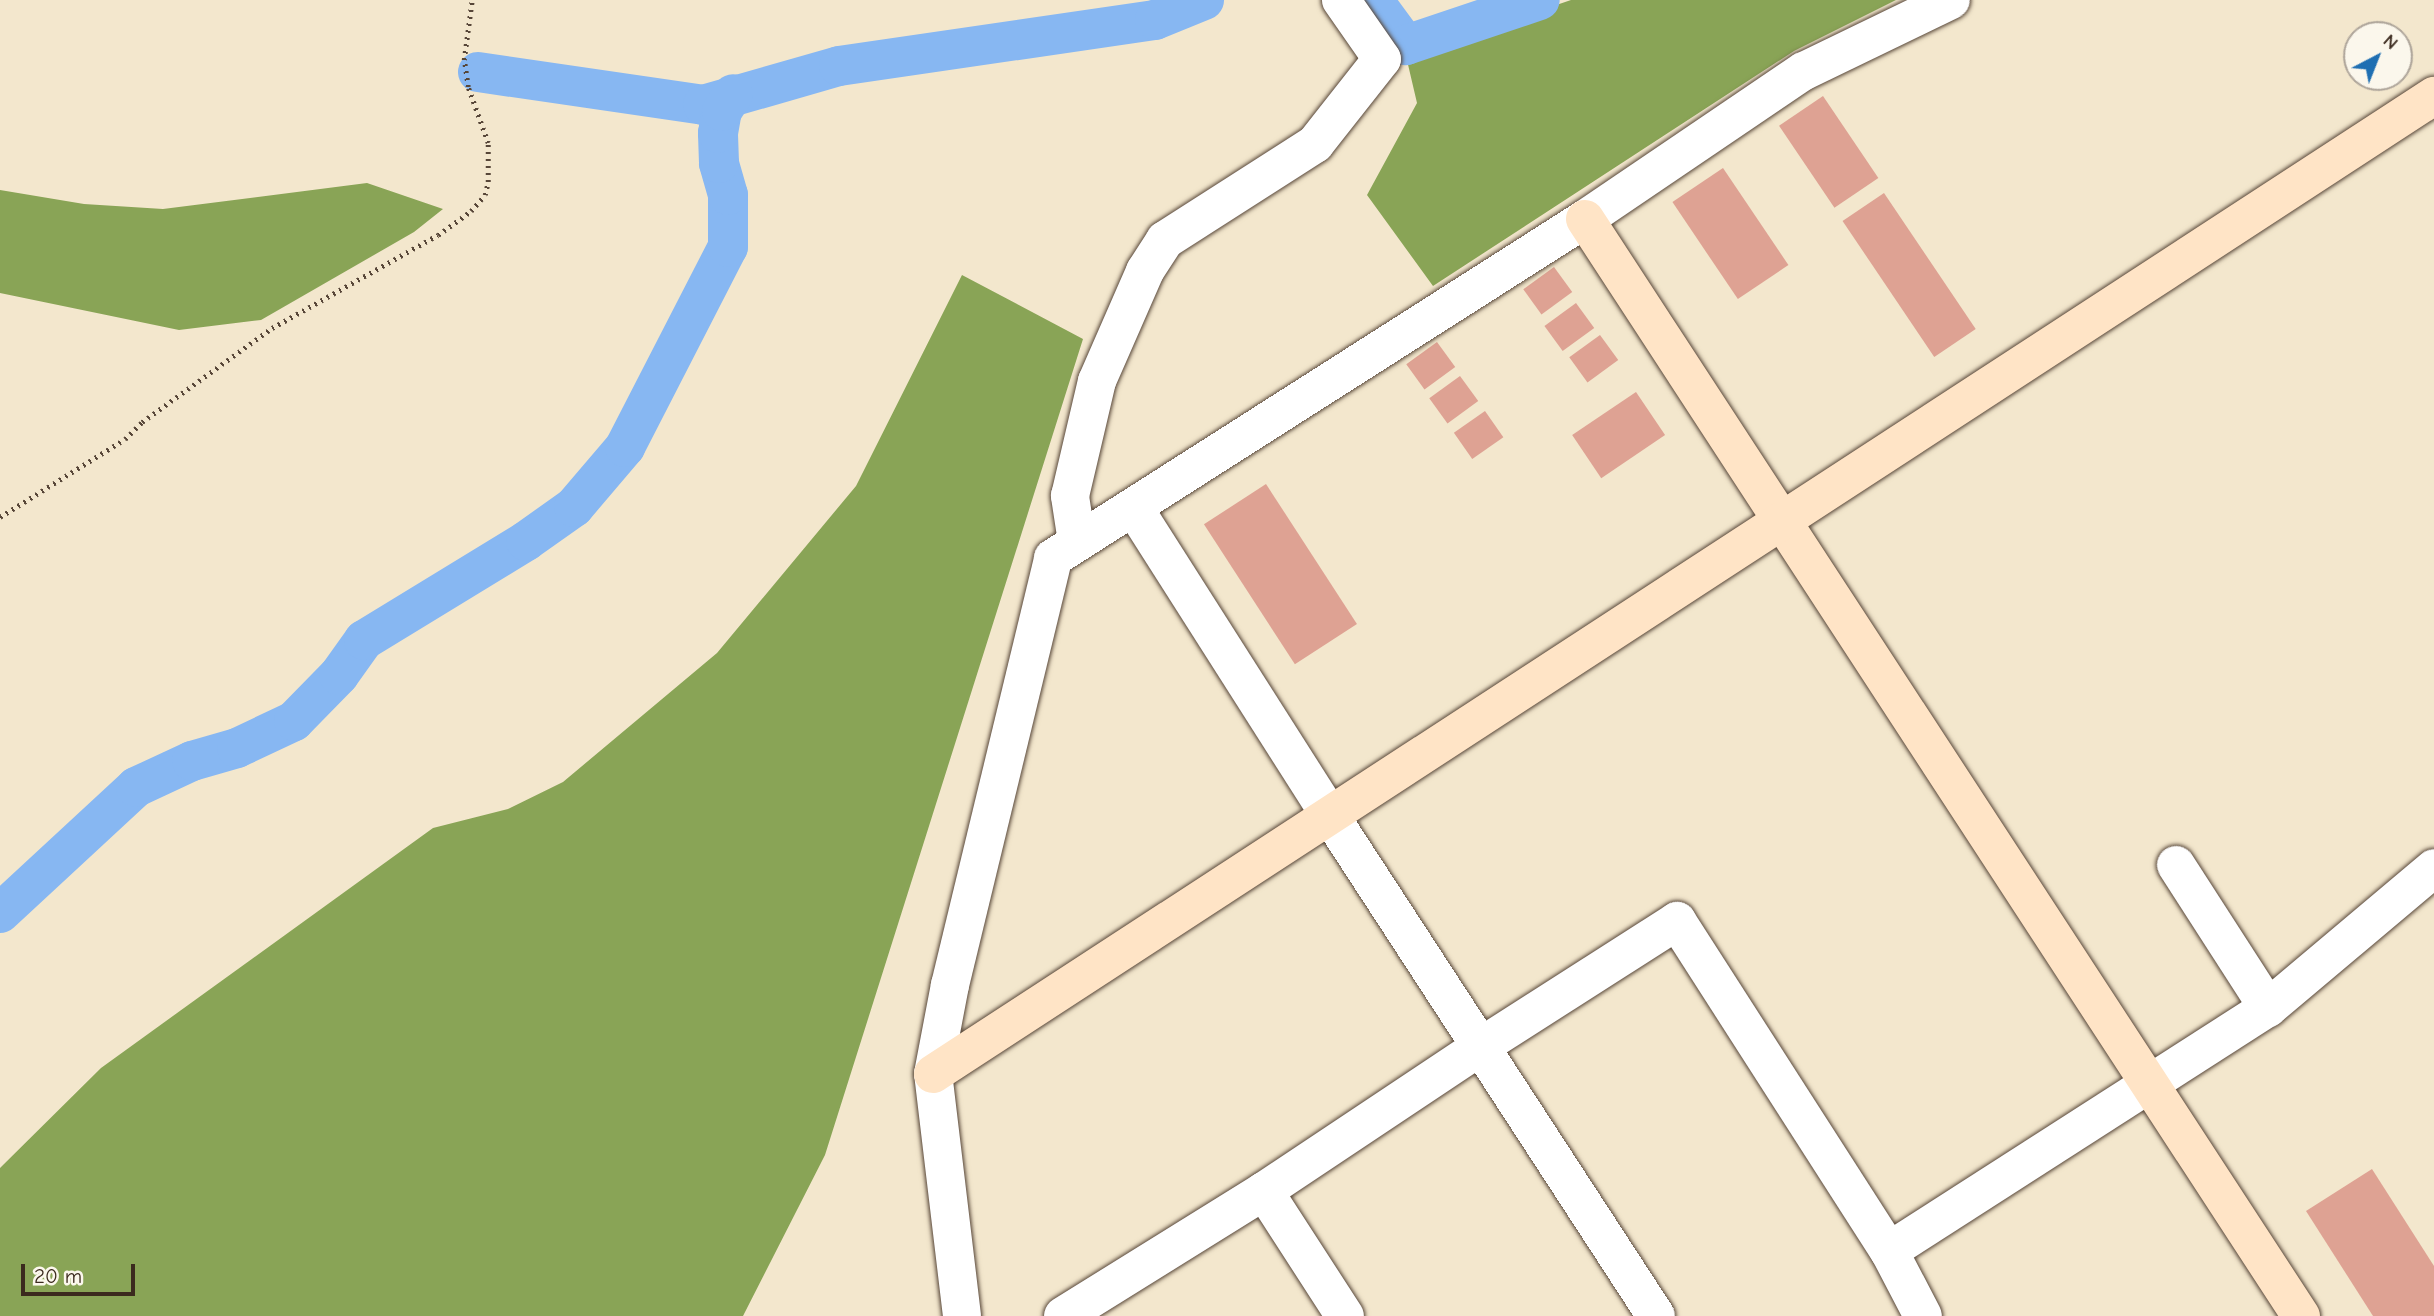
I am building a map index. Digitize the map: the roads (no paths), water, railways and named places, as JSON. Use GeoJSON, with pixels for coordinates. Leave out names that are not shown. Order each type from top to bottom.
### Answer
{"type":"FeatureCollection","features":[{"type":"Feature","properties":{"kind":"street"},"geometry":{"type":"LineString","coordinates":[[1077,542],[1070,496],[1097,382],[1145,271],[1165,240],[1315,145],[1382,59],[1342,0]]}},
{"type":"Feature","properties":{"kind":"street"},"geometry":{"type":"LineString","coordinates":[[962,1316],[933,1074],[950,985],[1053,558],[1585,219],[1804,71],[1951,0]]}},
{"type":"Feature","properties":{"kind":"street"},"geometry":{"type":"LineString","coordinates":[[933,1074],[2434,96]]}},
{"type":"Feature","properties":{"kind":"street"},"geometry":{"type":"LineString","coordinates":[[1585,219],[2301,1316]]}},
{"type":"Feature","properties":{"kind":"street"},"geometry":{"type":"LineString","coordinates":[[1135,508],[1329,814],[1656,1316]]}},
{"type":"Feature","properties":{"kind":"street"},"geometry":{"type":"LineString","coordinates":[[2176,865],[2268,1008]]}},
{"type":"Feature","properties":{"kind":"street"},"geometry":{"type":"LineString","coordinates":[[1889,1251],[2268,1008],[2434,868]]}},
{"type":"Feature","properties":{"kind":"street"},"geometry":{"type":"LineString","coordinates":[[1063,1316],[1264,1191],[1480,1046],[1677,921],[1889,1251],[1923,1316]]}},
{"type":"Feature","properties":{"kind":"street"},"geometry":{"type":"LineString","coordinates":[[1264,1191],[1345,1316]]}},
{"type":"Feature","properties":{"kind":"waterway"},"geometry":{"type":"LineString","coordinates":[[478,72],[703,105],[839,66],[1155,20],[1204,0]]}},
{"type":"Feature","properties":{"kind":"waterway"},"geometry":{"type":"LineString","coordinates":[[1373,0],[1406,45],[1540,0]]}},
{"type":"Feature","properties":{"kind":"waterway"},"geometry":{"type":"LineString","coordinates":[[0,913],[136,787],[192,761],[237,748],[294,721],[339,675],[364,640],[526,541],[574,507],[625,447],[728,247],[728,195],[719,163],[718,133],[722,111],[733,94]]}}]}
